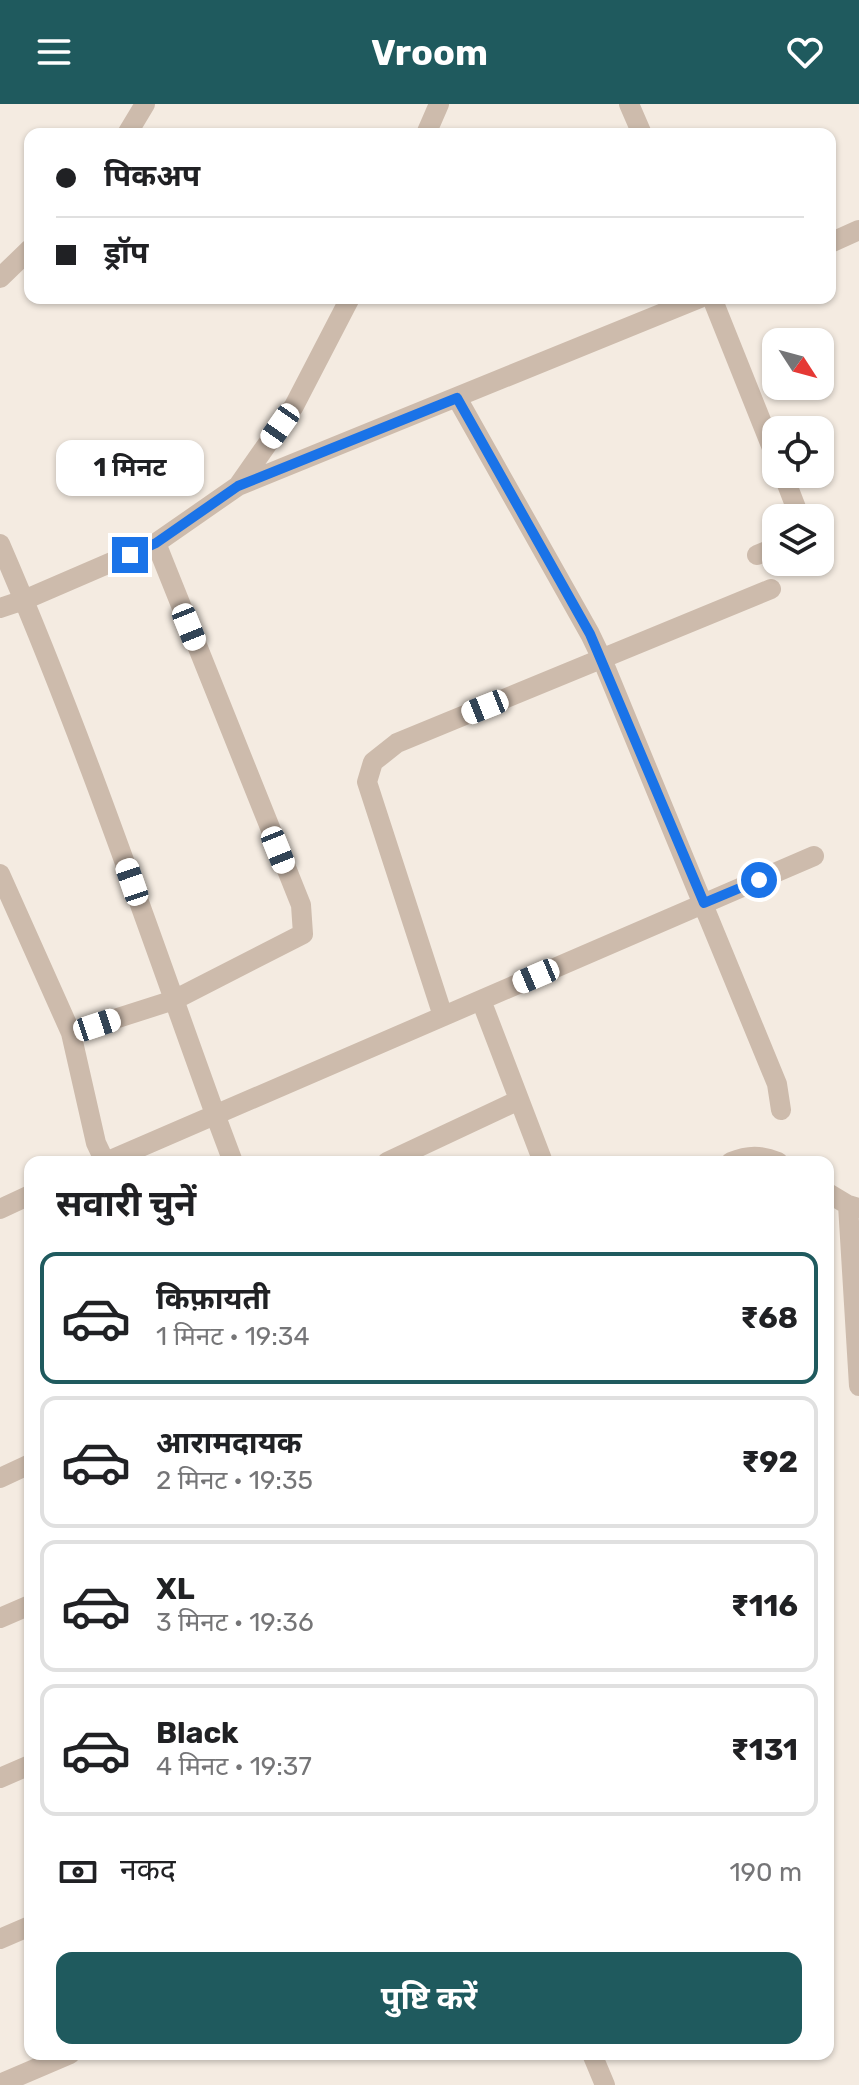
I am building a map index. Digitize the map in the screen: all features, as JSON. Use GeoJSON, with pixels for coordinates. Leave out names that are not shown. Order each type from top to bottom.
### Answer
{"type":"FeatureCollection","features":[{"type":"Feature","properties":{"kind":"street"},"geometry":{"type":"LineString","coordinates":[[131,128],[145,104]]}},
{"type":"Feature","properties":{"kind":"street"},"geometry":{"type":"LineString","coordinates":[[429,128],[439,104]]}},
{"type":"Feature","properties":{"kind":"street"},"geometry":{"type":"LineString","coordinates":[[629,104],[639,128]]}},
{"type":"Feature","properties":{"kind":"street"},"geometry":{"type":"LineString","coordinates":[[836,240],[859,230]]}},
{"type":"Feature","properties":{"kind":"street"},"geometry":{"type":"LineString","coordinates":[[0,278],[24,255]]}},
{"type":"Feature","properties":{"kind":"street"},"geometry":{"type":"LineString","coordinates":[[238,486],[294,406],[347,304]]}},
{"type":"Feature","properties":{"kind":"street"},"geometry":{"type":"LineString","coordinates":[[0,608],[156,543],[238,486],[685,304]]}},
{"type":"Feature","properties":{"kind":"street"},"geometry":{"type":"LineString","coordinates":[[714,304],[762,423]]}},
{"type":"Feature","properties":{"kind":"street"},"geometry":{"type":"LineString","coordinates":[[457,398],[602,659],[777,1084],[781,1110]]}},
{"type":"Feature","properties":{"kind":"street"},"geometry":{"type":"LineString","coordinates":[[71,1033],[174,1000],[303,934],[301,905],[156,543]]}},
{"type":"Feature","properties":{"kind":"street"},"geometry":{"type":"LineString","coordinates":[[0,544],[90,764],[231,1156]]}},
{"type":"Feature","properties":{"kind":"street"},"geometry":{"type":"LineString","coordinates":[[443,1016],[367,782],[373,762],[397,743],[771,589]]}},
{"type":"Feature","properties":{"kind":"street"},"geometry":{"type":"LineString","coordinates":[[119,1156],[814,856]]}},
{"type":"Feature","properties":{"kind":"street"},"geometry":{"type":"LineString","coordinates":[[0,874],[71,1033],[96,1143],[102,1156]]}},
{"type":"Feature","properties":{"kind":"street"},"geometry":{"type":"LineString","coordinates":[[481,1000],[541,1156]]}},
{"type":"Feature","properties":{"kind":"street"},"geometry":{"type":"LineString","coordinates":[[400,1156],[519,1100]]}},
{"type":"Feature","properties":{"kind":"street"},"geometry":{"type":"LineString","coordinates":[[834,1196],[853,1206],[859,1386]]}},
{"type":"Feature","properties":{"kind":"street"},"geometry":{"type":"LineString","coordinates":[[0,1209],[24,1198]]}},
{"type":"Feature","properties":{"kind":"street"},"geometry":{"type":"LineString","coordinates":[[0,1478],[24,1467]]}},
{"type":"Feature","properties":{"kind":"street"},"geometry":{"type":"LineString","coordinates":[[0,1618],[24,1608]]}},
{"type":"Feature","properties":{"kind":"street"},"geometry":{"type":"LineString","coordinates":[[0,1778],[24,1768]]}},
{"type":"Feature","properties":{"kind":"street"},"geometry":{"type":"LineString","coordinates":[[0,1939],[24,1929]]}},
{"type":"Feature","properties":{"kind":"street"},"geometry":{"type":"LineString","coordinates":[[0,2084],[56,2060]]}},
{"type":"Feature","properties":{"kind":"street"},"geometry":{"type":"LineString","coordinates":[[595,2060],[605,2085]]}},
{"type":"Feature","properties":{"kind":"route"},"geometry":{"type":"LineString","coordinates":[[130,555],[156,543],[238,486],[457,398],[590,634],[704,903],[759,880]]}}]}
